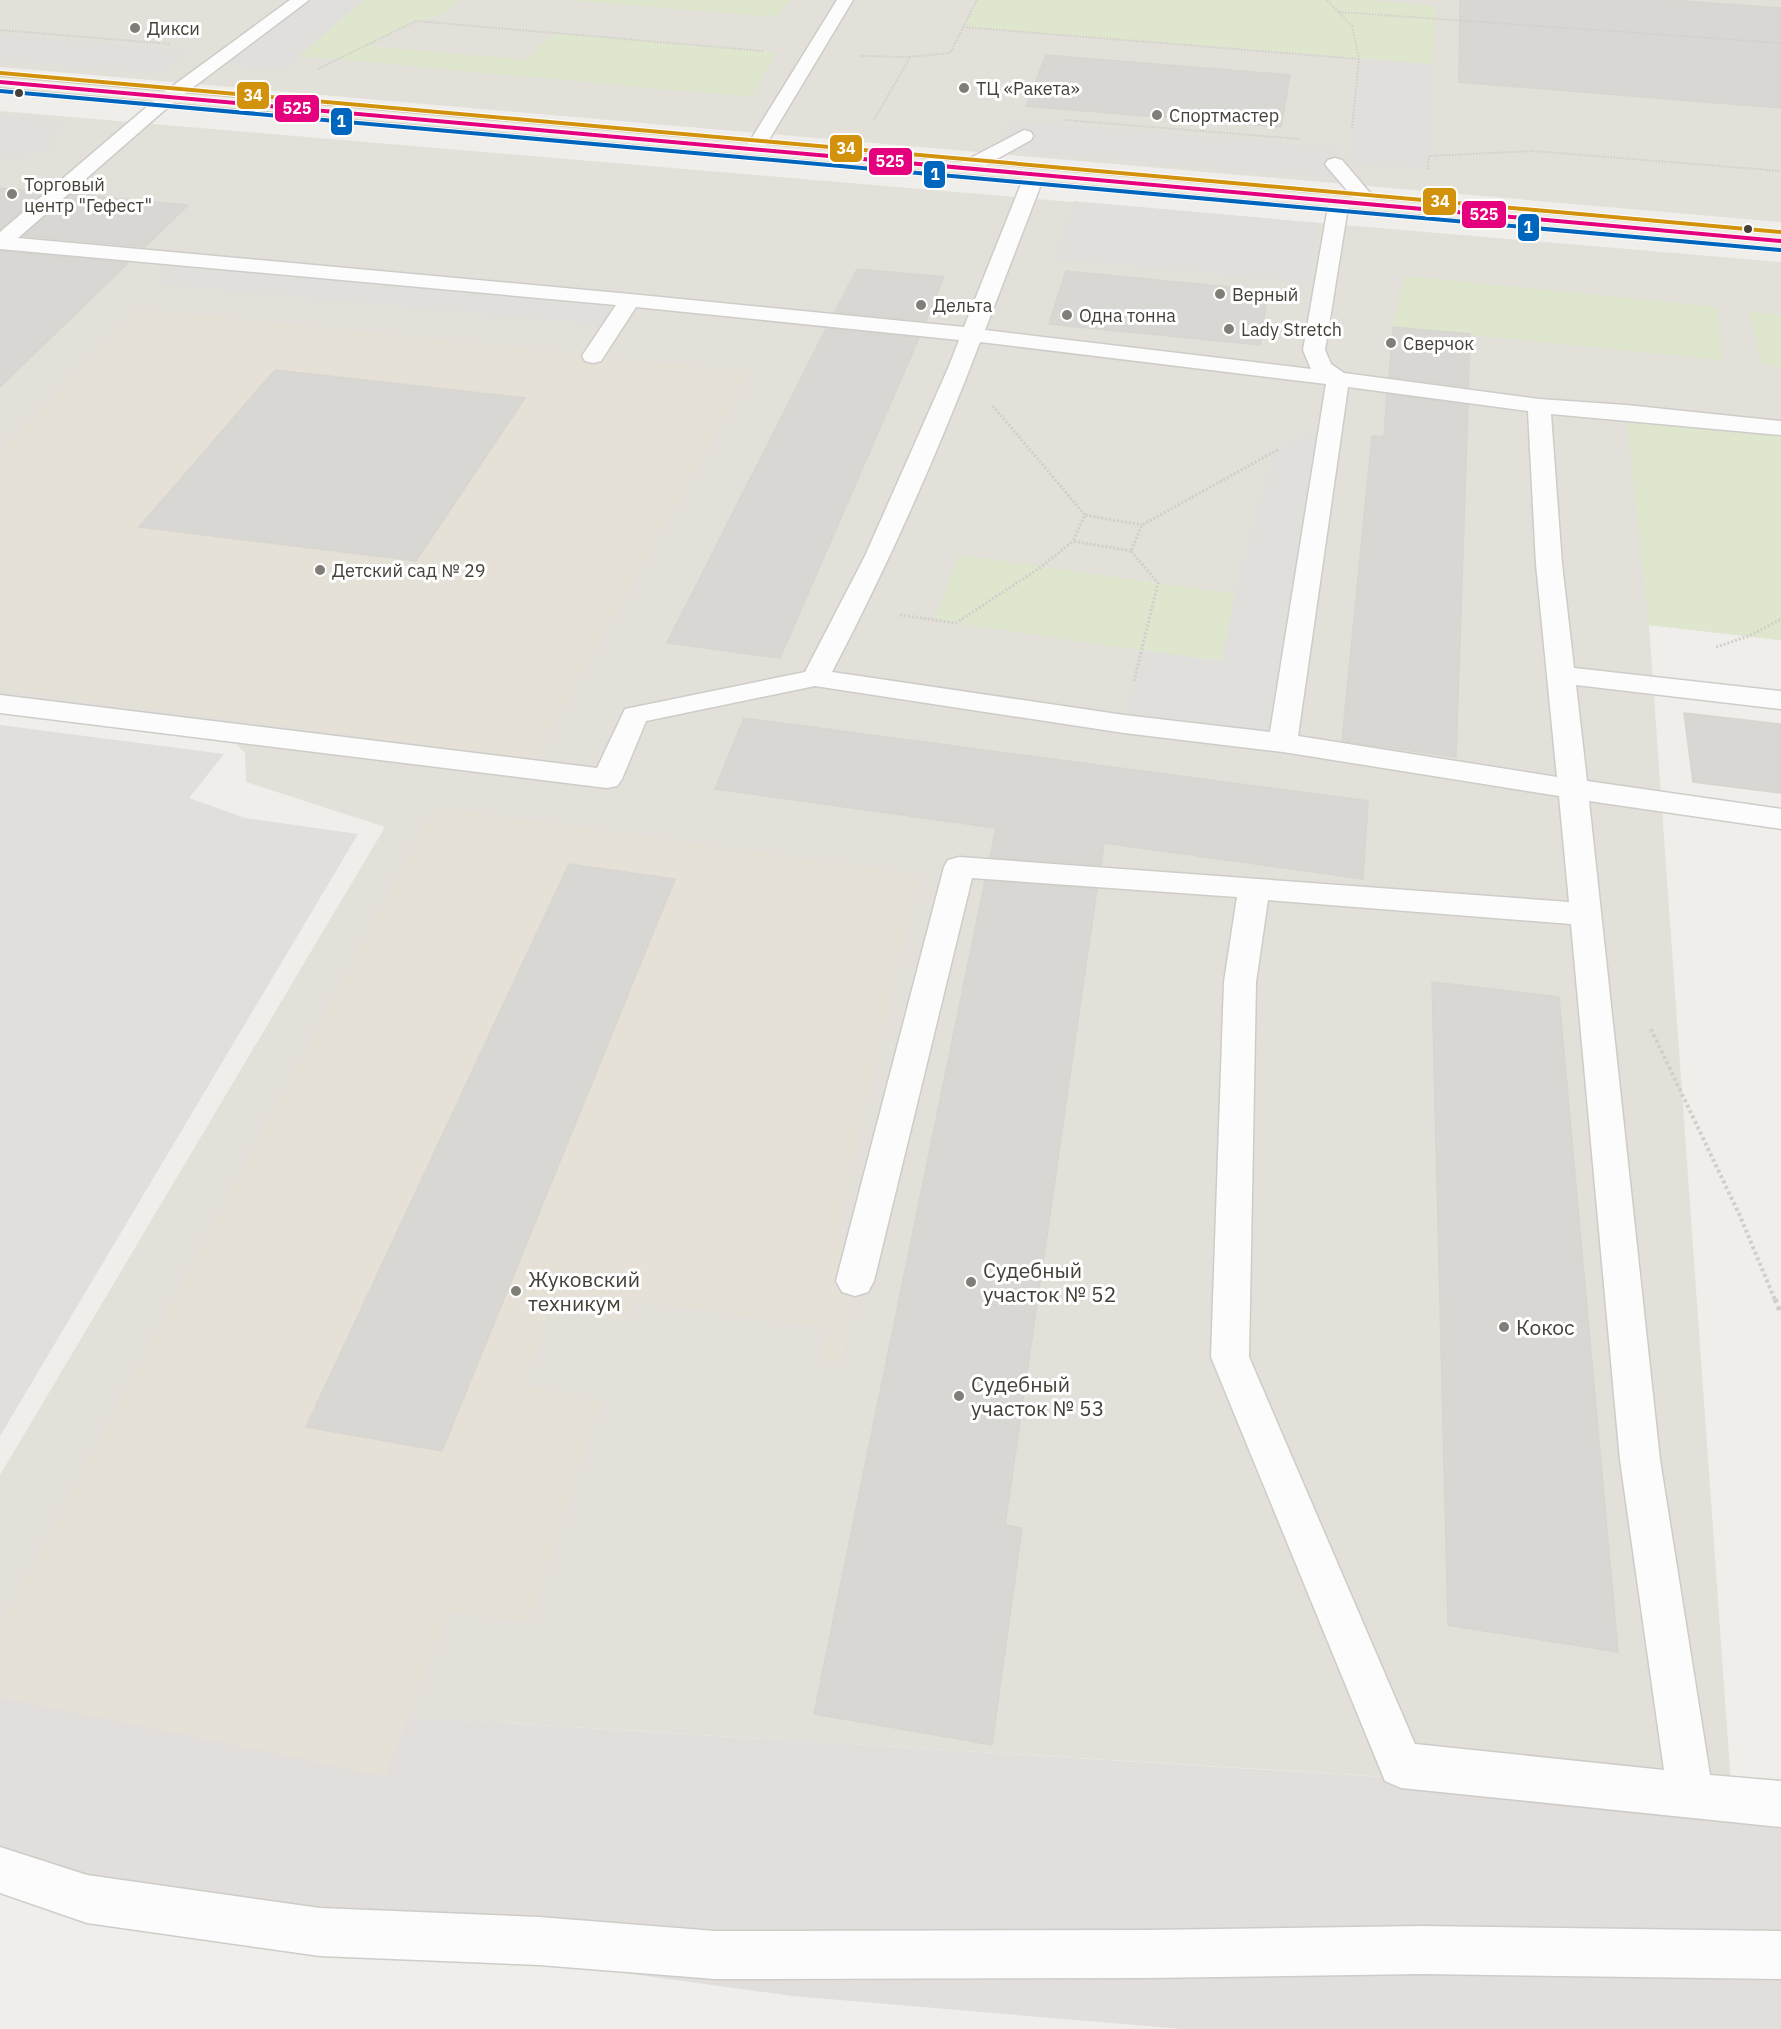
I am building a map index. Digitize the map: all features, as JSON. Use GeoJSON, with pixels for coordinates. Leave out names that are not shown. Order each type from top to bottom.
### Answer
{"type":"FeatureCollection","features":[{"type":"Feature","properties":{"kind":"main road"},"geometry":{"type":"LineString","coordinates":[[0,82],[1781,241]]}},
{"type":"Feature","properties":{"kind":"lane"},"geometry":{"type":"LineString","coordinates":[[0,243],[169,97],[301,0]]}},
{"type":"Feature","properties":{"kind":"lane"},"geometry":{"type":"LineString","coordinates":[[754,149],[845,0]]}},
{"type":"Feature","properties":{"kind":"lane"},"geometry":{"type":"LineString","coordinates":[[966,168],[1024,136]]}},
{"type":"Feature","properties":{"kind":"lane"},"geometry":{"type":"LineString","coordinates":[[1335,164],[1369,204]]}},
{"type":"Feature","properties":{"kind":"lane"},"geometry":{"type":"LineString","coordinates":[[814,678],[853,608],[960,367],[1035,174]]}},
{"type":"Feature","properties":{"kind":"lane"},"geometry":{"type":"LineString","coordinates":[[1338,379],[1321,367],[1314,350],[1339,201]]}},
{"type":"Feature","properties":{"kind":"lane"},"geometry":{"type":"LineString","coordinates":[[0,243],[630,300],[974,335],[1539,406],[1626,412],[1781,428]]}},
{"type":"Feature","properties":{"kind":"lane"},"geometry":{"type":"LineString","coordinates":[[593,356],[630,300]]}},
{"type":"Feature","properties":{"kind":"lane"},"geometry":{"type":"LineString","coordinates":[[1283,743],[1338,379]]}},
{"type":"Feature","properties":{"kind":"lane"},"geometry":{"type":"LineString","coordinates":[[1539,406],[1549,564],[1640,1460],[1691,1796]]}},
{"type":"Feature","properties":{"kind":"lane"},"geometry":{"type":"LineString","coordinates":[[1560,675],[1781,700]]}},
{"type":"Feature","properties":{"kind":"lane"},"geometry":{"type":"LineString","coordinates":[[0,704],[607,779],[635,716],[814,678],[1124,723],[1283,743],[1781,819]]}},
{"type":"Feature","properties":{"kind":"lane"},"geometry":{"type":"LineString","coordinates":[[855,1281],[959,867],[1585,914]]}},
{"type":"Feature","properties":{"kind":"lane"},"geometry":{"type":"LineString","coordinates":[[1254,888],[1240,981],[1230,1357],[1401,1765],[1781,1804]]}},
{"type":"Feature","properties":{"kind":"lane"},"geometry":{"type":"LineString","coordinates":[[0,1870],[87,1899],[320,1932],[539,1941],[715,1955],[1147,1954],[1422,1950],[1781,1955]]}},
{"type":"Feature","properties":{"kind":"path"},"geometry":{"type":"LineString","coordinates":[[873,121],[910,57],[950,53],[977,0]]}},
{"type":"Feature","properties":{"kind":"path"},"geometry":{"type":"LineString","coordinates":[[1327,0],[1352,26],[1359,59],[1351,133]]}},
{"type":"Feature","properties":{"kind":"path"},"geometry":{"type":"LineString","coordinates":[[1339,12],[1781,43]]}},
{"type":"Feature","properties":{"kind":"path"},"geometry":{"type":"LineString","coordinates":[[312,72],[416,21],[812,55]]}},
{"type":"Feature","properties":{"kind":"path"},"geometry":{"type":"LineString","coordinates":[[963,27],[1359,59]]}},
{"type":"Feature","properties":{"kind":"path"},"geometry":{"type":"LineString","coordinates":[[0,30],[235,49]]}},
{"type":"Feature","properties":{"kind":"path"},"geometry":{"type":"LineString","coordinates":[[1064,120],[1302,140]]}},
{"type":"Feature","properties":{"kind":"path"},"geometry":{"type":"LineString","coordinates":[[1428,170],[1429,156],[1533,151],[1781,171]]}},
{"type":"Feature","properties":{"kind":"path"},"geometry":{"type":"LineString","coordinates":[[960,367],[1085,515],[1142,525]]}},
{"type":"Feature","properties":{"kind":"path"},"geometry":{"type":"LineString","coordinates":[[1131,551],[1142,525],[1333,419]]}},
{"type":"Feature","properties":{"kind":"path"},"geometry":{"type":"LineString","coordinates":[[853,608],[956,623],[1041,567],[1073,541],[1085,515]]}},
{"type":"Feature","properties":{"kind":"path"},"geometry":{"type":"LineString","coordinates":[[1073,541],[1131,551],[1158,583],[1124,723]]}},
{"type":"Feature","properties":{"kind":"path"},"geometry":{"type":"LineString","coordinates":[[1749,636],[1781,619]]}},
{"type":"Feature","properties":{"kind":"path"},"geometry":{"type":"LineString","coordinates":[[1650,1027],[1740,1216],[1781,1314]]}},
{"type":"Feature","properties":{"kind":"shaded area"},"geometry":{"type":"Polygon","coordinates":[[[0,0],[1781,0],[1781,222],[0,67],[0,0]]]}},
{"type":"Feature","properties":{"kind":"shaded area"},"geometry":{"type":"Polygon","coordinates":[[[283,0],[364,0],[283,70],[214,64],[298,1],[283,0]]]}},
{"type":"Feature","properties":{"kind":"shaded area"},"geometry":{"type":"Polygon","coordinates":[[[0,35],[190,51],[161,75],[0,61],[0,35]]]}},
{"type":"Feature","properties":{"kind":"shaded area"},"geometry":{"type":"Polygon","coordinates":[[[1359,59],[1433,64],[1428,170],[1348,163],[1359,59]]]}},
{"type":"Feature","properties":{"kind":"shaded area"},"geometry":{"type":"Polygon","coordinates":[[[0,111],[1781,262],[1781,640],[1649,625],[1732,1798],[0,1692],[0,1475],[385,827],[246,782],[245,753],[224,732],[0,704],[0,111]]]}},
{"type":"Feature","properties":{"kind":"shaded area"},"geometry":{"type":"Polygon","coordinates":[[[0,116],[69,123],[47,141],[58,142],[43,155],[25,153],[16,160],[0,159],[0,116]]]}},
{"type":"Feature","properties":{"kind":"shaded area"},"geometry":{"type":"Polygon","coordinates":[[[1009,121],[1338,147],[1335,178],[998,150],[1009,121]]]}},
{"type":"Feature","properties":{"kind":"shaded area"},"geometry":{"type":"Polygon","coordinates":[[[1074,201],[1318,223],[1311,283],[1056,259],[1074,201]]]}},
{"type":"Feature","properties":{"kind":"shaded area"},"geometry":{"type":"Polygon","coordinates":[[[180,259],[630,300],[614,326],[156,284],[180,259]]]}},
{"type":"Feature","properties":{"kind":"shaded area","name":"Детский сад № 29"},"geometry":{"type":"Polygon","coordinates":[[[139,309],[750,372],[534,759],[0,688],[0,451],[139,309]]]}},
{"type":"Feature","properties":{"kind":"shaded area"},"geometry":{"type":"Polygon","coordinates":[[[1333,419],[1283,743],[1124,724],[1142,650],[1221,661],[1235,594],[1274,452],[1333,419]]]}},
{"type":"Feature","properties":{"kind":"shaded area"},"geometry":{"type":"Polygon","coordinates":[[[0,725],[224,754],[189,798],[245,818],[358,834],[0,1436],[0,725]]]}},
{"type":"Feature","properties":{"kind":"shaded area","name":"Жуковский техникум"},"geometry":{"type":"Polygon","coordinates":[[[435,807],[919,875],[835,1236],[861,1242],[842,1363],[823,1360],[829,1328],[632,1300],[626,1320],[549,1310],[524,1386],[601,1401],[529,1622],[449,1611],[385,1776],[0,1697],[0,1628],[435,807]]]}},
{"type":"Feature","properties":{"kind":"shaded area"},"geometry":{"type":"Polygon","coordinates":[[[0,1692],[1691,1796],[1781,1792],[1781,2029],[1183,2029],[792,1996],[0,1887],[0,1692]]]}},
{"type":"Feature","properties":{"kind":"green space"},"geometry":{"type":"Polygon","coordinates":[[[364,0],[459,0],[444,15],[416,21],[368,46],[527,60],[553,33],[777,52],[751,97],[299,56],[364,0]]]}},
{"type":"Feature","properties":{"kind":"green space"},"geometry":{"type":"Polygon","coordinates":[[[564,0],[790,0],[776,17],[564,0]]]}},
{"type":"Feature","properties":{"kind":"green space"},"geometry":{"type":"Polygon","coordinates":[[[977,0],[1371,0],[1436,6],[1433,64],[963,27],[977,0]]]}},
{"type":"Feature","properties":{"kind":"green space"},"geometry":{"type":"Polygon","coordinates":[[[1405,276],[1717,307],[1723,360],[1393,327],[1405,276]]]}},
{"type":"Feature","properties":{"kind":"green space"},"geometry":{"type":"Polygon","coordinates":[[[1749,312],[1781,315],[1781,366],[1762,364],[1749,312]]]}},
{"type":"Feature","properties":{"kind":"green space"},"geometry":{"type":"Polygon","coordinates":[[[1626,412],[1781,428],[1781,640],[1649,625],[1626,412]]]}},
{"type":"Feature","properties":{"kind":"green space"},"geometry":{"type":"Polygon","coordinates":[[[959,555],[1235,594],[1221,662],[934,620],[959,555]]]}},
{"type":"Feature","properties":{"kind":"building"},"geometry":{"type":"Polygon","coordinates":[[[1460,0],[1667,0],[1781,8],[1781,108],[1459,82],[1460,0]]]}},
{"type":"Feature","properties":{"kind":"building"},"geometry":{"type":"Polygon","coordinates":[[[1046,55],[1290,75],[1281,127],[1026,106],[1046,55]]]}},
{"type":"Feature","properties":{"kind":"building"},"geometry":{"type":"Polygon","coordinates":[[[0,188],[44,192],[0,229],[0,188]]]}},
{"type":"Feature","properties":{"kind":"building"},"geometry":{"type":"Polygon","coordinates":[[[71,194],[188,205],[145,247],[23,236],[71,194]]]}},
{"type":"Feature","properties":{"kind":"building"},"geometry":{"type":"Polygon","coordinates":[[[0,251],[128,263],[0,387],[0,251]]]}},
{"type":"Feature","properties":{"kind":"building"},"geometry":{"type":"Polygon","coordinates":[[[857,269],[944,277],[926,321],[835,312],[857,269]]]}},
{"type":"Feature","properties":{"kind":"building"},"geometry":{"type":"Polygon","coordinates":[[[1066,271],[1268,291],[1260,345],[1049,324],[1066,271]]]}},
{"type":"Feature","properties":{"kind":"building"},"geometry":{"type":"Polygon","coordinates":[[[1393,327],[1470,334],[1468,387],[1389,377],[1393,327]]]}},
{"type":"Feature","properties":{"kind":"building"},"geometry":{"type":"Polygon","coordinates":[[[826,329],[919,338],[780,658],[667,643],[826,329]]]}},
{"type":"Feature","properties":{"kind":"building"},"geometry":{"type":"Polygon","coordinates":[[[275,370],[525,398],[416,561],[139,527],[275,370]]]}},
{"type":"Feature","properties":{"kind":"building"},"geometry":{"type":"Polygon","coordinates":[[[1387,394],[1468,405],[1456,757],[1342,741],[1372,436],[1384,437],[1387,394]]]}},
{"type":"Feature","properties":{"kind":"building"},"geometry":{"type":"Polygon","coordinates":[[[1684,713],[1781,724],[1781,793],[1693,782],[1684,713]]]}},
{"type":"Feature","properties":{"kind":"building"},"geometry":{"type":"Polygon","coordinates":[[[744,718],[1368,801],[1363,879],[1104,843],[1101,865],[990,857],[996,828],[715,789],[744,718]]]}},
{"type":"Feature","properties":{"kind":"building","name":"Жуковский техникум"},"geometry":{"type":"Polygon","coordinates":[[[569,864],[675,879],[442,1451],[306,1427],[569,864]]]}},
{"type":"Feature","properties":{"kind":"building"},"geometry":{"type":"Polygon","coordinates":[[[985,881],[1097,889],[1005,1525],[1022,1528],[992,1745],[814,1714],[985,881]]]}},
{"type":"Feature","properties":{"kind":"building"},"geometry":{"type":"Polygon","coordinates":[[[1432,982],[1559,997],[1618,1652],[1448,1625],[1432,982]]]}},
{"type":"Feature","properties":{"kind":"transit line","name":"34"},"geometry":{"type":"LineString","coordinates":[[1,73],[1781,232]]}},
{"type":"Feature","properties":{"kind":"transit line","name":"525"},"geometry":{"type":"LineString","coordinates":[[0,82],[1781,241]]}},
{"type":"Feature","properties":{"kind":"transit line","name":"1"},"geometry":{"type":"LineString","coordinates":[[0,91],[1780,250]]}},
{"type":"Feature","properties":{"kind":"place","name":"Дикси"},"geometry":{"type":"Point","coordinates":[135,28]}},
{"type":"Feature","properties":{"kind":"place","name":"ТЦ «Ракета»"},"geometry":{"type":"Point","coordinates":[964,88]}},
{"type":"Feature","properties":{"kind":"place","name":"Спортмастер"},"geometry":{"type":"Point","coordinates":[1157,115]}},
{"type":"Feature","properties":{"kind":"place","name":"Торговый центр \"Гефест\""},"geometry":{"type":"Point","coordinates":[12,194]}},
{"type":"Feature","properties":{"kind":"place","name":"Верный"},"geometry":{"type":"Point","coordinates":[1220,294]}},
{"type":"Feature","properties":{"kind":"place","name":"Дельта"},"geometry":{"type":"Point","coordinates":[921,305]}},
{"type":"Feature","properties":{"kind":"place","name":"Одна тонна"},"geometry":{"type":"Point","coordinates":[1067,315]}},
{"type":"Feature","properties":{"kind":"place","name":"Lady Stretch"},"geometry":{"type":"Point","coordinates":[1229,329]}},
{"type":"Feature","properties":{"kind":"place","name":"Сверчок"},"geometry":{"type":"Point","coordinates":[1391,343]}},
{"type":"Feature","properties":{"kind":"place","name":"Детский сад № 29"},"geometry":{"type":"Point","coordinates":[320,570]}},
{"type":"Feature","properties":{"kind":"place","name":"Судебный участок № 52"},"geometry":{"type":"Point","coordinates":[971,1282]}},
{"type":"Feature","properties":{"kind":"place","name":"Жуковский техникум"},"geometry":{"type":"Point","coordinates":[516,1291]}},
{"type":"Feature","properties":{"kind":"place","name":"Кокос"},"geometry":{"type":"Point","coordinates":[1504,1327]}},
{"type":"Feature","properties":{"kind":"place","name":"Судебный участок № 53"},"geometry":{"type":"Point","coordinates":[959,1396]}}]}
